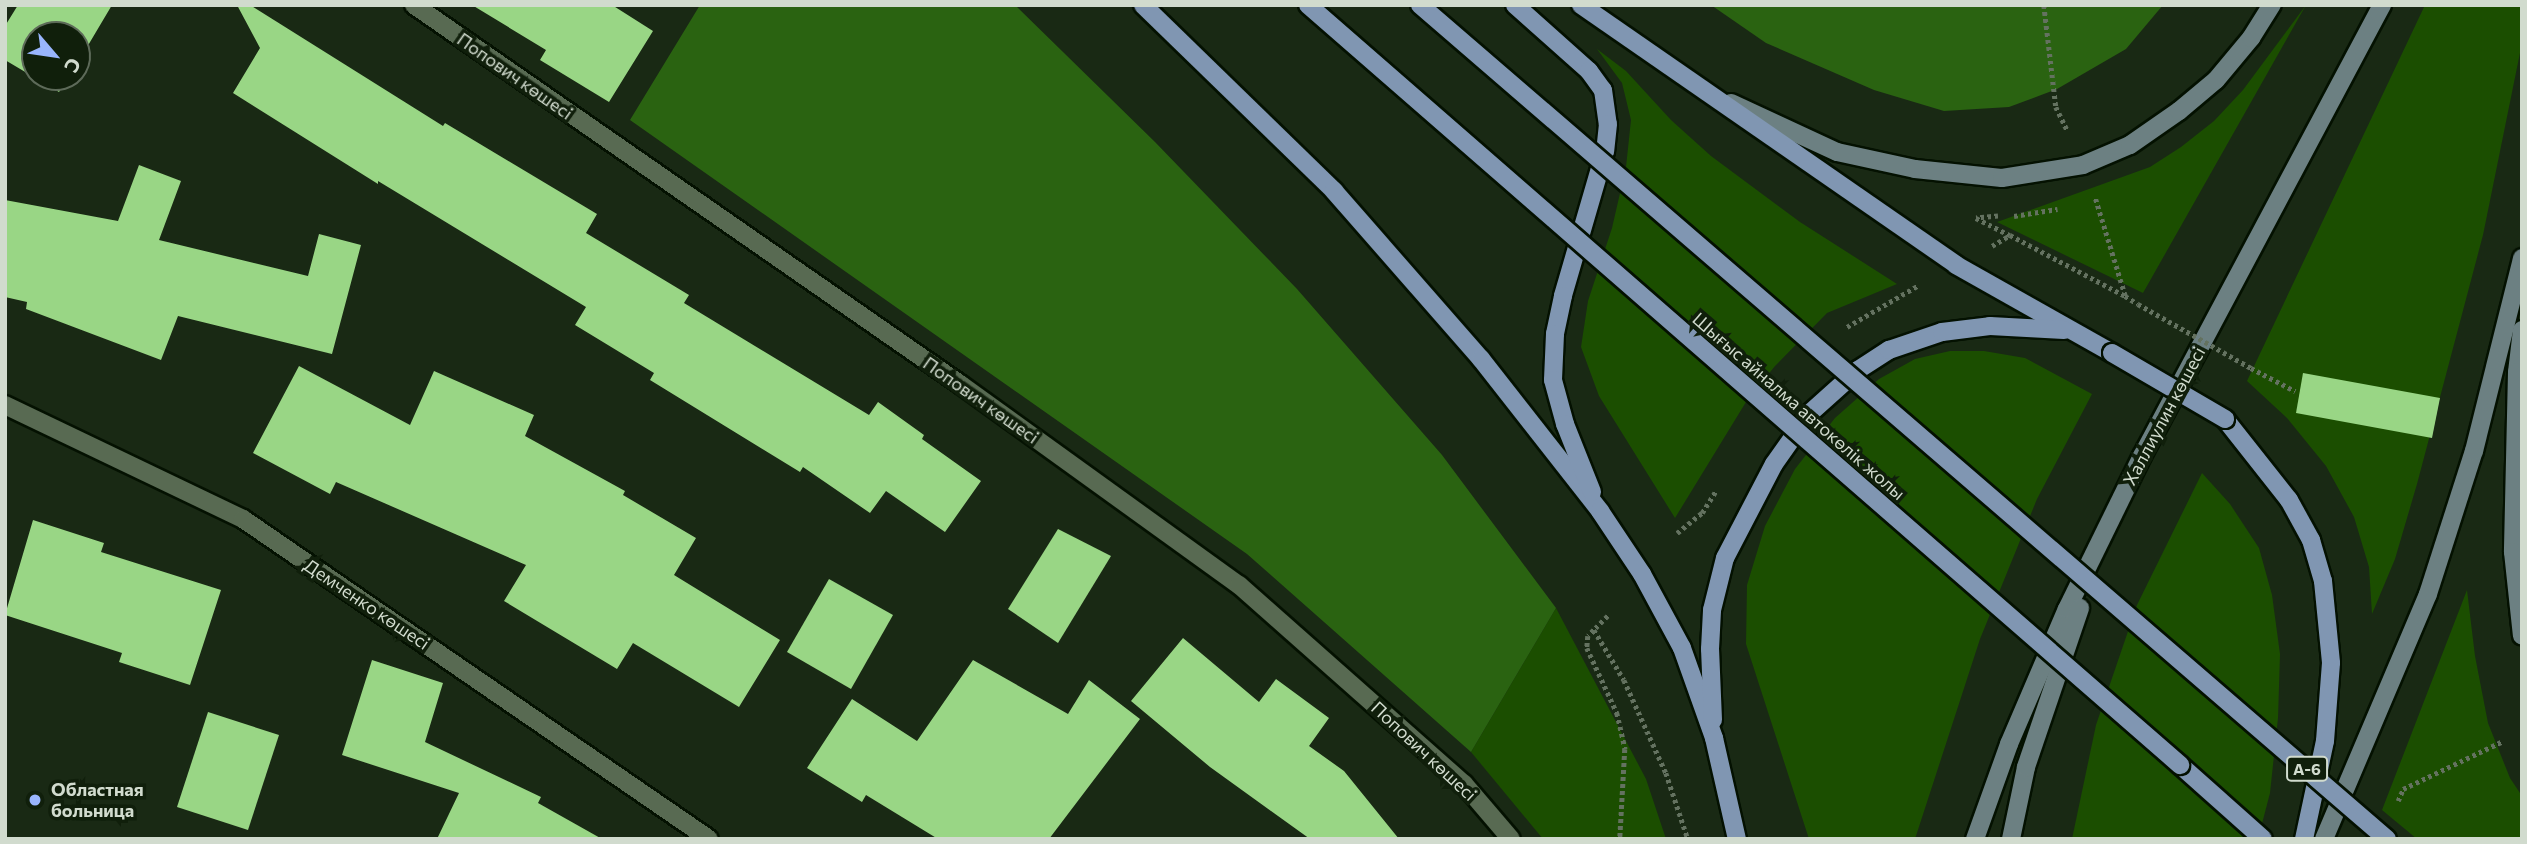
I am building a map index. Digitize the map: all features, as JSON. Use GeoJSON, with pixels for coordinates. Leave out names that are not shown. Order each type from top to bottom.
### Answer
{"type":"FeatureCollection","features":[{"type":"Feature","properties":{"kind":"main road"},"geometry":{"type":"LineString","coordinates":[[1143,5],[1334,191],[1481,359],[1600,511],[1642,574],[1682,648],[1714,738],[1737,839]]}},
{"type":"Feature","properties":{"kind":"main road","name":"Шығыс айналма автокөлік жолы"},"geometry":{"type":"LineString","coordinates":[[1308,5],[2263,839]]}},
{"type":"Feature","properties":{"kind":"main road","name":"A-6"},"geometry":{"type":"LineString","coordinates":[[1420,5],[2387,839]]}},
{"type":"Feature","properties":{"kind":"main road"},"geometry":{"type":"LineString","coordinates":[[1515,5],[1589,71],[1603,90],[1608,124],[1605,151],[1563,296],[1555,334],[1553,380],[1565,424],[1600,511]]}},
{"type":"Feature","properties":{"kind":"main road"},"geometry":{"type":"LineString","coordinates":[[1581,5],[1956,265],[2225,419],[2289,500],[2311,540],[2323,581],[2332,663],[2325,741],[2304,839]]}},
{"type":"Feature","properties":{"kind":"main road"},"geometry":{"type":"LineString","coordinates":[[1693,85],[1837,152],[1915,169],[2002,178],[2083,165],[2130,145],[2179,111],[2216,80],[2251,38],[2272,5]]}},
{"type":"Feature","properties":{"kind":"main road","name":"Халлиулин көшесі"},"geometry":{"type":"LineString","coordinates":[[1975,839],[2009,744],[2067,609],[2142,456],[2382,5]]}},
{"type":"Feature","properties":{"kind":"main road"},"geometry":{"type":"LineString","coordinates":[[2324,839],[2428,594],[2474,451],[2522,258]]}},
{"type":"Feature","properties":{"kind":"main road"},"geometry":{"type":"LineString","coordinates":[[1714,738],[1710,649],[1712,610],[1725,558],[1773,464],[1810,413],[1858,370],[1889,349],[1942,332],[1990,326],[2068,330]]}},
{"type":"Feature","properties":{"kind":"main road"},"geometry":{"type":"LineString","coordinates":[[2522,330],[2517,372],[2514,552],[2522,636]]}},
{"type":"Feature","properties":{"kind":"main road"},"geometry":{"type":"LineString","coordinates":[[2011,839],[2026,767],[2072,629],[2142,456]]}},
{"type":"Feature","properties":{"kind":"street","name":"Попович көшесі"},"geometry":{"type":"LineString","coordinates":[[414,5],[960,384],[1239,585],[1464,784],[1511,839]]}},
{"type":"Feature","properties":{"kind":"street","name":"Демченко көшесі"},"geometry":{"type":"LineString","coordinates":[[5,405],[243,519],[709,839]]}},
{"type":"Feature","properties":{"kind":"path"},"geometry":{"type":"LineString","coordinates":[[2044,5],[2056,107],[2067,131]]}},
{"type":"Feature","properties":{"kind":"path"},"geometry":{"type":"LineString","coordinates":[[2082,203],[2095,200],[2125,296]]}},
{"type":"Feature","properties":{"kind":"path"},"geometry":{"type":"LineString","coordinates":[[2070,206],[2031,215],[1976,218],[2125,296],[2295,391]]}},
{"type":"Feature","properties":{"kind":"path"},"geometry":{"type":"LineString","coordinates":[[1988,248],[2010,235]]}},
{"type":"Feature","properties":{"kind":"path"},"geometry":{"type":"LineString","coordinates":[[1608,616],[1588,636],[1587,648],[1617,713],[1625,749],[1620,839]]}},
{"type":"Feature","properties":{"kind":"path"},"geometry":{"type":"LineString","coordinates":[[1594,630],[1624,680],[1666,773],[1688,839]]}},
{"type":"Feature","properties":{"kind":"path"},"geometry":{"type":"LineString","coordinates":[[2393,814],[2403,789],[2501,742]]}},
{"type":"Feature","properties":{"kind":"green space"},"geometry":{"type":"Polygon","coordinates":[[[700,5],[1015,5],[1155,142],[1297,289],[1442,455],[1556,608],[1471,752],[1247,554],[630,120],[700,5]]]}},
{"type":"Feature","properties":{"kind":"green space"},"geometry":{"type":"Polygon","coordinates":[[[1711,5],[2163,5],[2126,49],[2057,89],[2009,107],[1944,111],[1874,90],[1766,43],[1711,5]]]}},
{"type":"Feature","properties":{"kind":"green space"},"geometry":{"type":"Polygon","coordinates":[[[2306,5],[2143,293],[1997,222],[2150,167],[2181,147],[2214,121],[2243,90],[2306,5]]]}},
{"type":"Feature","properties":{"kind":"green space"},"geometry":{"type":"Polygon","coordinates":[[[2425,5],[2522,5],[2522,43],[2483,235],[2417,484],[2395,559],[2372,614],[2369,567],[2354,517],[2326,466],[2287,418],[2247,381],[2425,5]]]}},
{"type":"Feature","properties":{"kind":"green space"},"geometry":{"type":"Polygon","coordinates":[[[1597,49],[1626,71],[1671,120],[1711,156],[1800,222],[1897,284],[1827,313],[1775,366],[1746,402],[1675,518],[1599,396],[1581,347],[1588,301],[1612,228],[1626,167],[1631,120],[1622,83],[1597,49]]]}},
{"type":"Feature","properties":{"kind":"green space"},"geometry":{"type":"Polygon","coordinates":[[[1950,351],[1984,351],[2025,358],[2092,394],[2037,499],[1980,639],[1915,839],[1809,839],[1746,644],[1747,585],[1765,526],[1795,469],[1835,418],[1879,379],[1915,359],[1950,351]]]}},
{"type":"Feature","properties":{"kind":"green space"},"geometry":{"type":"Polygon","coordinates":[[[2202,473],[2230,504],[2259,548],[2272,595],[2280,654],[2278,718],[2270,793],[2258,839],[2072,839],[2096,725],[2137,605],[2202,473]]]}},
{"type":"Feature","properties":{"kind":"green space"},"geometry":{"type":"Polygon","coordinates":[[[2467,590],[2475,656],[2488,723],[2510,778],[2522,796],[2522,839],[2417,839],[2382,810],[2467,590]]]}},
{"type":"Feature","properties":{"kind":"green space"},"geometry":{"type":"Polygon","coordinates":[[[1556,608],[1646,779],[1666,839],[1543,839],[1471,752],[1556,608]]]}},
{"type":"Feature","properties":{"kind":"building"},"geometry":{"type":"Polygon","coordinates":[[[18,5],[112,5],[91,40],[91,21],[21,21],[21,69],[5,60],[5,26],[18,5]]]}},
{"type":"Feature","properties":{"kind":"building"},"geometry":{"type":"Polygon","coordinates":[[[237,5],[250,5],[443,126],[445,123],[597,214],[586,233],[689,295],[684,303],[869,415],[878,402],[924,435],[922,439],[981,481],[945,532],[886,491],[870,513],[803,467],[800,472],[650,380],[654,373],[575,325],[586,307],[378,181],[378,184],[233,93],[260,48],[237,5]]]}},
{"type":"Feature","properties":{"kind":"building"},"geometry":{"type":"Polygon","coordinates":[[[472,5],[612,5],[653,31],[609,102],[540,60],[546,50],[472,5]]]}},
{"type":"Feature","properties":{"kind":"building"},"geometry":{"type":"Polygon","coordinates":[[[139,165],[181,181],[159,240],[308,276],[319,234],[361,245],[332,354],[178,316],[161,360],[26,309],[27,302],[5,297],[5,200],[118,221],[139,165]]]}},
{"type":"Feature","properties":{"kind":"building"},"geometry":{"type":"Polygon","coordinates":[[[299,366],[410,425],[434,371],[534,415],[525,436],[625,491],[623,495],[696,538],[674,575],[780,640],[739,707],[633,643],[617,669],[504,601],[526,565],[336,482],[330,494],[253,453],[299,366]]]}},
{"type":"Feature","properties":{"kind":"building"},"geometry":{"type":"Polygon","coordinates":[[[2303,373],[2440,398],[2432,438],[2296,413],[2303,373]]]}},
{"type":"Feature","properties":{"kind":"building"},"geometry":{"type":"Polygon","coordinates":[[[33,520],[104,543],[101,552],[221,590],[190,685],[119,662],[122,653],[5,615],[33,520]]]}},
{"type":"Feature","properties":{"kind":"building"},"geometry":{"type":"Polygon","coordinates":[[[1058,529],[1111,556],[1058,643],[1008,609],[1058,529]]]}},
{"type":"Feature","properties":{"kind":"building"},"geometry":{"type":"Polygon","coordinates":[[[829,579],[893,615],[851,689],[787,652],[829,579]]]}},
{"type":"Feature","properties":{"kind":"building"},"geometry":{"type":"Polygon","coordinates":[[[1183,638],[1259,702],[1276,679],[1329,718],[1309,746],[1344,771],[1399,839],[1310,839],[1210,767],[1131,701],[1183,638]]]}},
{"type":"Feature","properties":{"kind":"building"},"geometry":{"type":"Polygon","coordinates":[[[372,660],[443,683],[425,742],[541,797],[538,803],[602,839],[437,839],[459,793],[342,755],[372,660]]]}},
{"type":"Feature","properties":{"kind":"building"},"geometry":{"type":"Polygon","coordinates":[[[973,660],[1068,714],[1089,680],[1140,719],[1049,839],[938,839],[866,795],[862,802],[807,768],[852,699],[917,741],[973,660]]]}},
{"type":"Feature","properties":{"kind":"building"},"geometry":{"type":"Polygon","coordinates":[[[208,712],[279,735],[248,830],[177,807],[208,712]]]}},
{"type":"Feature","properties":{"kind":"place","name":"Областная больница"},"geometry":{"type":"Point","coordinates":[35,800]}}]}
